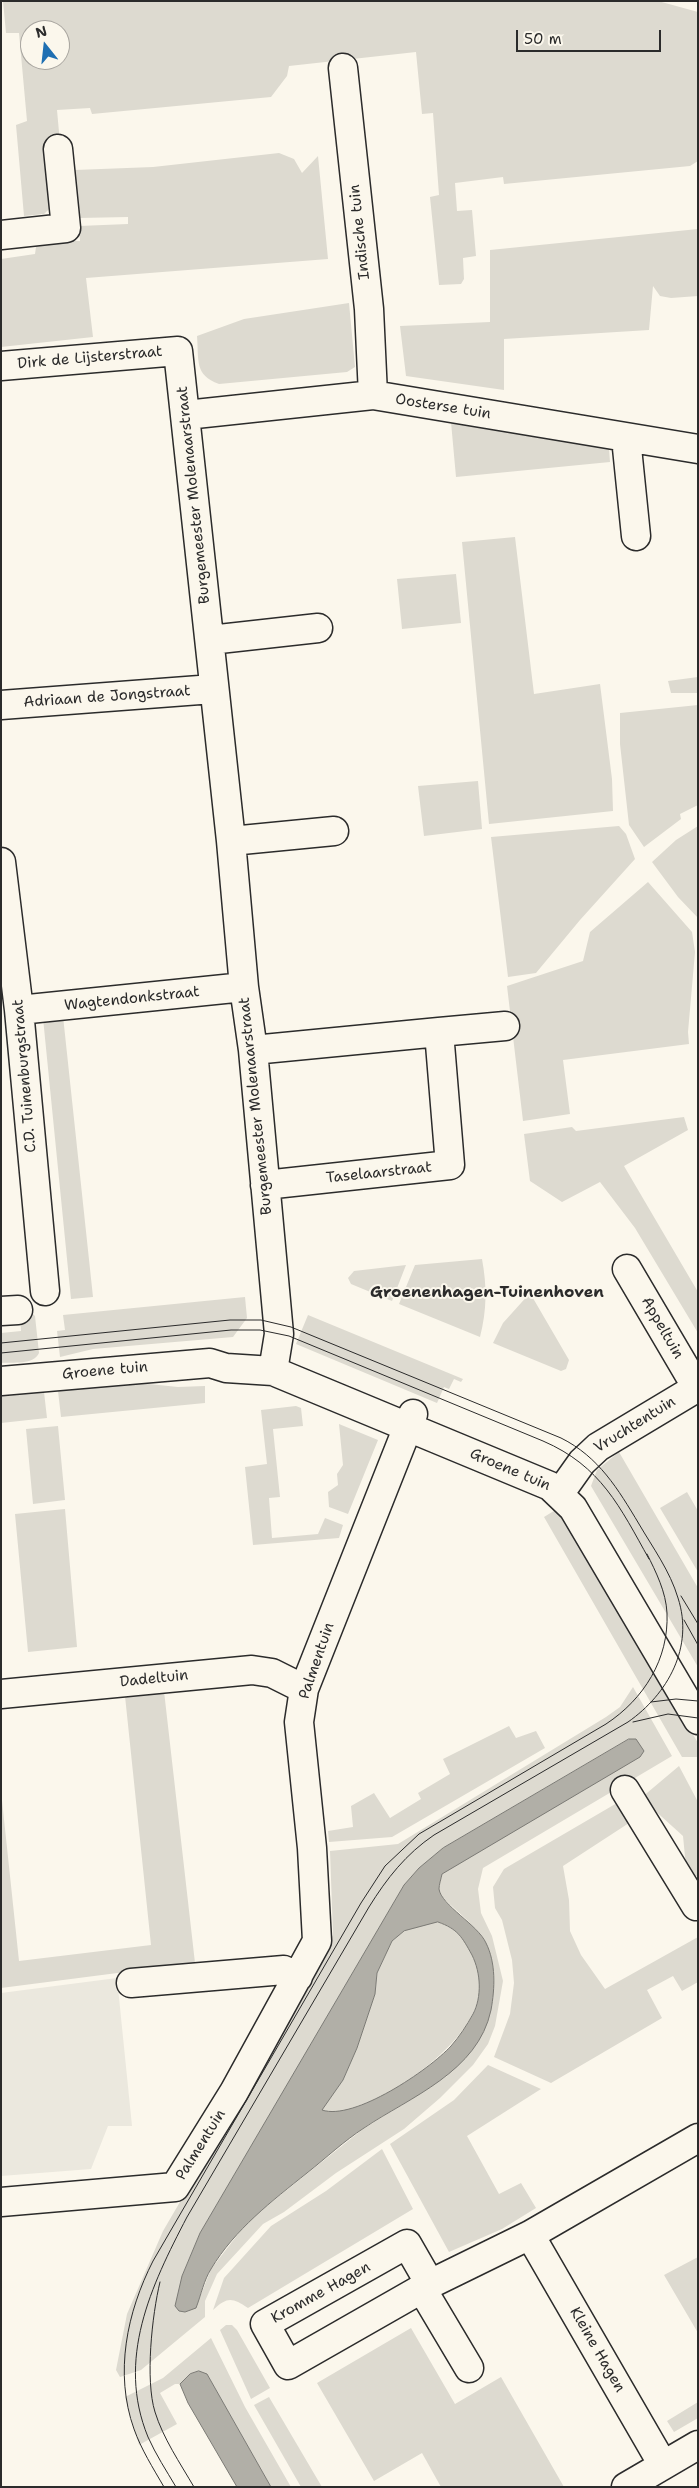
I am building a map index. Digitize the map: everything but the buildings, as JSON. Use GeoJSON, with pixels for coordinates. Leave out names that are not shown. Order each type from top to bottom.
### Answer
{"type":"FeatureCollection","features":[{"type":"Feature","properties":{"kind":"street","name":"Indische tuin"},"geometry":{"type":"LineString","coordinates":[[343,68],[369,309],[373,395]]}},
{"type":"Feature","properties":{"kind":"street"},"geometry":{"type":"LineString","coordinates":[[1,235],[66,228],[58,149]]}},
{"type":"Feature","properties":{"kind":"street","name":"Dirk de Lijsterstraat"},"geometry":{"type":"LineString","coordinates":[[1,366],[178,350]]}},
{"type":"Feature","properties":{"kind":"street","name":"Burgemeester Molenaarstraat"},"geometry":{"type":"LineString","coordinates":[[178,350],[210,640],[213,689],[231,841],[244,987],[253,1050],[279,1334],[274,1364]]}},
{"type":"Feature","properties":{"kind":"street","name":"Oosterse tuin"},"geometry":{"type":"LineString","coordinates":[[186,414],[373,395],[698,450]]}},
{"type":"Feature","properties":{"kind":"street"},"geometry":{"type":"LineString","coordinates":[[626,438],[636,536]]}},
{"type":"Feature","properties":{"kind":"street"},"geometry":{"type":"LineString","coordinates":[[210,640],[318,628]]}},
{"type":"Feature","properties":{"kind":"street","name":"Adriaan de Jongstraat"},"geometry":{"type":"LineString","coordinates":[[1,705],[213,689]]}},
{"type":"Feature","properties":{"kind":"street"},"geometry":{"type":"LineString","coordinates":[[231,841],[334,831]]}},
{"type":"Feature","properties":{"kind":"street","name":"C.D. Tuinenburgstraat"},"geometry":{"type":"LineString","coordinates":[[1,862],[19,1010],[45,1291]]}},
{"type":"Feature","properties":{"kind":"street","name":"Wagtendonkstraat"},"geometry":{"type":"LineString","coordinates":[[19,1010],[244,987]]}},
{"type":"Feature","properties":{"kind":"street"},"geometry":{"type":"LineString","coordinates":[[253,1050],[504,1026]]}},
{"type":"Feature","properties":{"kind":"street","name":"Taselaarstraat"},"geometry":{"type":"LineString","coordinates":[[265,1185],[450,1165],[439,1032]]}},
{"type":"Feature","properties":{"kind":"street","name":"Appeltuin"},"geometry":{"type":"LineString","coordinates":[[627,1269],[697,1388]]}},
{"type":"Feature","properties":{"kind":"street","name":"Groene tuin"},"geometry":{"type":"LineString","coordinates":[[1,1381],[210,1363],[224,1354],[256,1353],[274,1364],[410,1421],[544,1483],[564,1487],[586,1502],[698,1690]]}},
{"type":"Feature","properties":{"kind":"street","name":"Vruchtentuin"},"geometry":{"type":"LineString","coordinates":[[564,1487],[588,1455],[598,1447],[697,1388]]}},
{"type":"Feature","properties":{"kind":"street","name":"Palmentuin"},"geometry":{"type":"LineString","coordinates":[[1,2202],[175,2187],[234,2092],[317,1941],[312,1848],[299,1722],[304,1689],[410,1421]]}},
{"type":"Feature","properties":{"kind":"street","name":"Groene tuin"},"geometry":{"type":"LineString","coordinates":[[564,1487],[573,1508],[698,1720]]}},
{"type":"Feature","properties":{"kind":"street","name":"Dadeltuin"},"geometry":{"type":"LineString","coordinates":[[1,1694],[252,1670],[272,1673],[304,1689]]}},
{"type":"Feature","properties":{"kind":"street"},"geometry":{"type":"LineString","coordinates":[[625,1790],[697,1905]]}},
{"type":"Feature","properties":{"kind":"street"},"geometry":{"type":"LineString","coordinates":[[131,1983],[284,1970],[298,1977]]}},
{"type":"Feature","properties":{"kind":"street","name":"Kromme Hagen"},"geometry":{"type":"LineString","coordinates":[[469,2368],[426,2286],[407,2244],[265,2324],[288,2365],[426,2286],[530,2234],[698,2138]]}},
{"type":"Feature","properties":{"kind":"street","name":"Kleine Hagen"},"geometry":{"type":"LineString","coordinates":[[530,2234],[663,2465]]}},
{"type":"Feature","properties":{"kind":"street"},"geometry":{"type":"LineString","coordinates":[[626,2487],[698,2445]]}},
{"type":"Feature","properties":{"kind":"shaded area"},"geometry":{"type":"Polygon","coordinates":[[[3,1],[658,1],[698,12],[698,161],[690,166],[504,184],[503,177],[455,183],[457,211],[472,210],[476,256],[463,258],[464,279],[461,284],[439,285],[430,197],[439,195],[433,113],[422,114],[416,52],[289,66],[287,76],[271,97],[92,114],[90,108],[57,110],[60,143],[43,145],[50,208],[44,214],[24,216],[16,125],[27,121],[22,70],[70,70],[70,20],[20,20],[20,44],[19,33],[6,33],[3,1]]]}},
{"type":"Feature","properties":{"kind":"shaded area"},"geometry":{"type":"Polygon","coordinates":[[[279,153],[294,159],[302,173],[318,156],[328,259],[86,278],[93,337],[1,347],[1,259],[35,254],[37,240],[80,241],[79,226],[128,224],[128,217],[79,218],[75,170],[153,167],[279,153]]]}},
{"type":"Feature","properties":{"kind":"shaded area"},"geometry":{"type":"Polygon","coordinates":[[[698,229],[698,296],[671,298],[660,296],[653,286],[649,330],[504,339],[504,390],[406,376],[400,326],[490,322],[490,250],[698,229]]]}},
{"type":"Feature","properties":{"kind":"shaded area"},"geometry":{"type":"Polygon","coordinates":[[[349,303],[355,367],[347,372],[219,384],[205,376],[199,366],[197,336],[244,319],[349,303]]]}},
{"type":"Feature","properties":{"kind":"shaded area"},"geometry":{"type":"Polygon","coordinates":[[[451,422],[609,449],[610,462],[456,477],[451,422]]]}},
{"type":"Feature","properties":{"kind":"shaded area"},"geometry":{"type":"Polygon","coordinates":[[[515,537],[534,694],[600,684],[612,779],[613,811],[489,824],[462,542],[515,537]]]}},
{"type":"Feature","properties":{"kind":"shaded area"},"geometry":{"type":"Polygon","coordinates":[[[456,574],[461,623],[402,629],[397,579],[456,574]]]}},
{"type":"Feature","properties":{"kind":"shaded area"},"geometry":{"type":"Polygon","coordinates":[[[698,677],[698,693],[671,693],[668,681],[698,677]]]}},
{"type":"Feature","properties":{"kind":"shaded area"},"geometry":{"type":"Polygon","coordinates":[[[698,705],[698,805],[680,814],[681,819],[644,847],[629,825],[620,744],[620,713],[698,705]]]}},
{"type":"Feature","properties":{"kind":"shaded area"},"geometry":{"type":"Polygon","coordinates":[[[478,781],[482,829],[424,836],[418,786],[478,781]]]}},
{"type":"Feature","properties":{"kind":"shaded area"},"geometry":{"type":"Polygon","coordinates":[[[619,826],[626,834],[635,859],[580,920],[536,973],[508,977],[491,837],[619,826]]]}},
{"type":"Feature","properties":{"kind":"shaded area"},"geometry":{"type":"Polygon","coordinates":[[[698,826],[698,918],[678,897],[652,862],[676,840],[698,826]]]}},
{"type":"Feature","properties":{"kind":"shaded area"},"geometry":{"type":"Polygon","coordinates":[[[648,882],[692,932],[695,952],[688,1032],[689,1044],[563,1060],[570,1114],[523,1121],[507,986],[583,961],[590,932],[648,882]]]}},
{"type":"Feature","properties":{"kind":"shaded area"},"geometry":{"type":"Polygon","coordinates":[[[63,1016],[93,1297],[71,1299],[43,1018],[63,1016]]]}},
{"type":"Feature","properties":{"kind":"shaded area"},"geometry":{"type":"Polygon","coordinates":[[[684,1117],[688,1130],[624,1166],[698,1292],[698,1333],[635,1228],[600,1182],[562,1202],[530,1181],[524,1134],[572,1127],[576,1131],[684,1117]]]}},
{"type":"Feature","properties":{"kind":"shaded area"},"geometry":{"type":"Polygon","coordinates":[[[482,1259],[486,1298],[480,1337],[399,1304],[415,1265],[482,1259]]]}},
{"type":"Feature","properties":{"kind":"shaded area"},"geometry":{"type":"Polygon","coordinates":[[[406,1265],[392,1301],[351,1284],[348,1278],[354,1271],[406,1265]]]}},
{"type":"Feature","properties":{"kind":"shaded area"},"geometry":{"type":"Polygon","coordinates":[[[530,1293],[569,1360],[566,1369],[561,1371],[493,1343],[503,1323],[530,1293]]]}},
{"type":"Feature","properties":{"kind":"shaded area"},"geometry":{"type":"Polygon","coordinates":[[[245,1297],[247,1318],[233,1337],[93,1349],[60,1357],[57,1331],[65,1330],[63,1315],[245,1297]]]}},
{"type":"Feature","properties":{"kind":"shaded area"},"geometry":{"type":"Polygon","coordinates":[[[29,1310],[35,1316],[39,1353],[28,1361],[1,1363],[1,1333],[21,1331],[20,1317],[29,1310]]]}},
{"type":"Feature","properties":{"kind":"shaded area"},"geometry":{"type":"Polygon","coordinates":[[[308,1315],[463,1379],[461,1382],[454,1379],[449,1389],[444,1387],[437,1403],[296,1344],[308,1315]]]}},
{"type":"Feature","properties":{"kind":"shaded area"},"geometry":{"type":"Polygon","coordinates":[[[139,1383],[178,1387],[205,1386],[205,1403],[61,1417],[58,1391],[139,1383]]]}},
{"type":"Feature","properties":{"kind":"shaded area"},"geometry":{"type":"Polygon","coordinates":[[[44,1392],[47,1418],[1,1423],[1,1396],[44,1392]]]}},
{"type":"Feature","properties":{"kind":"shaded area"},"geometry":{"type":"Polygon","coordinates":[[[296,1406],[301,1408],[303,1426],[273,1429],[280,1497],[269,1498],[272,1538],[318,1534],[325,1518],[343,1525],[339,1538],[253,1545],[245,1467],[267,1464],[261,1410],[296,1406]]]}},
{"type":"Feature","properties":{"kind":"shaded area"},"geometry":{"type":"Polygon","coordinates":[[[339,1424],[378,1440],[348,1514],[329,1507],[328,1492],[338,1485],[337,1474],[343,1465],[339,1424]]]}},
{"type":"Feature","properties":{"kind":"shaded area"},"geometry":{"type":"Polygon","coordinates":[[[58,1426],[65,1500],[33,1504],[26,1429],[58,1426]]]}},
{"type":"Feature","properties":{"kind":"shaded area"},"geometry":{"type":"Polygon","coordinates":[[[619,1452],[698,1588],[698,1667],[591,1486],[597,1470],[619,1452]]]}},
{"type":"Feature","properties":{"kind":"shaded area"},"geometry":{"type":"Polygon","coordinates":[[[687,1492],[698,1511],[698,1572],[660,1508],[687,1492]]]}},
{"type":"Feature","properties":{"kind":"shaded area"},"geometry":{"type":"Polygon","coordinates":[[[65,1509],[77,1647],[28,1652],[15,1514],[65,1509]]]}},
{"type":"Feature","properties":{"kind":"shaded area"},"geometry":{"type":"Polygon","coordinates":[[[557,1509],[614,1598],[698,1743],[698,1757],[682,1757],[544,1517],[557,1509]]]}},
{"type":"Feature","properties":{"kind":"shaded area"},"geometry":{"type":"Polygon","coordinates":[[[633,1687],[672,1756],[483,1868],[478,1889],[481,1913],[492,1936],[503,1981],[495,2026],[488,2044],[473,2065],[440,2098],[404,2129],[336,2173],[284,2212],[263,2224],[217,2274],[205,2301],[205,2317],[141,2370],[120,2377],[116,2370],[127,2314],[163,2231],[319,1964],[333,1935],[330,1851],[398,1844],[620,1707],[633,1687]],[[629,1739],[443,1848],[419,1868],[404,1885],[200,2233],[182,2276],[179,2311],[185,2312],[196,2307],[211,2269],[249,2220],[363,2129],[447,2076],[494,1981],[492,1960],[485,1941],[467,1920],[443,1898],[439,1890],[442,1874],[636,1739],[629,1739]]]}},
{"type":"Feature","properties":{"kind":"shaded area"},"geometry":{"type":"Polygon","coordinates":[[[164,1691],[195,1963],[1,1988],[1,1791],[19,1961],[151,1945],[125,1696],[164,1691]]]}},
{"type":"Feature","properties":{"kind":"shaded area"},"geometry":{"type":"Polygon","coordinates":[[[509,1726],[516,1738],[536,1731],[545,1748],[392,1837],[329,1842],[328,1831],[353,1827],[351,1806],[374,1793],[390,1818],[421,1799],[418,1793],[450,1774],[443,1759],[509,1726]]]}},
{"type":"Feature","properties":{"kind":"shaded area"},"geometry":{"type":"Polygon","coordinates":[[[629,1739],[636,1739],[644,1751],[640,1757],[442,1874],[439,1889],[441,1895],[482,1936],[492,1959],[493,1993],[491,2010],[484,2032],[472,2050],[440,2081],[357,2133],[255,2216],[231,2241],[211,2269],[204,2283],[196,2308],[185,2312],[179,2311],[175,2306],[182,2276],[200,2233],[404,1885],[419,1868],[443,1848],[629,1739]],[[438,1922],[404,1931],[392,1941],[377,1973],[375,1994],[357,2048],[343,2080],[322,2110],[336,2111],[353,2108],[390,2091],[426,2068],[454,2042],[466,2027],[478,2000],[479,1977],[477,1969],[472,1955],[462,1938],[455,1931],[438,1922]]]}},
{"type":"Feature","properties":{"kind":"shaded area"},"geometry":{"type":"Polygon","coordinates":[[[679,1766],[698,1802],[698,1876],[687,1877],[683,1836],[641,1798],[679,1766]]]}},
{"type":"Feature","properties":{"kind":"shaded area"},"geometry":{"type":"Polygon","coordinates":[[[617,1803],[629,1823],[563,1866],[569,1900],[570,1931],[581,1955],[605,1989],[698,1937],[698,1982],[682,1991],[673,1976],[647,1990],[662,2018],[551,2083],[494,2057],[510,2014],[514,1983],[512,1960],[502,1920],[495,1908],[493,1887],[504,1869],[617,1803]]]}},
{"type":"Feature","properties":{"kind":"shaded area"},"geometry":{"type":"Polygon","coordinates":[[[438,1922],[452,1928],[460,1936],[474,1959],[480,1978],[479,1997],[472,2015],[447,2048],[431,2063],[393,2090],[371,2101],[341,2112],[330,2113],[321,2110],[343,2080],[357,2048],[375,1994],[377,1973],[392,1941],[404,1931],[438,1922]]]}},
{"type":"Feature","properties":{"kind":"shaded area"},"geometry":{"type":"Polygon","coordinates":[[[117,1978],[132,2126],[108,2126],[91,2169],[1,2176],[1,1993],[117,1978]]]}},
{"type":"Feature","properties":{"kind":"shaded area"},"geometry":{"type":"Polygon","coordinates":[[[488,2065],[541,2089],[467,2136],[499,2194],[521,2183],[536,2208],[502,2229],[449,2252],[390,2144],[454,2100],[488,2065]]]}},
{"type":"Feature","properties":{"kind":"shaded area"},"geometry":{"type":"Polygon","coordinates":[[[382,2149],[413,2209],[248,2308],[234,2300],[230,2300],[213,2310],[224,2278],[271,2226],[326,2191],[382,2149]]]}},
{"type":"Feature","properties":{"kind":"shaded area"},"geometry":{"type":"Polygon","coordinates":[[[698,2257],[698,2333],[664,2275],[698,2257]]]}},
{"type":"Feature","properties":{"kind":"shaded area"},"geometry":{"type":"Polygon","coordinates":[[[226,2325],[232,2325],[237,2330],[270,2388],[251,2399],[220,2330],[226,2325]]]}},
{"type":"Feature","properties":{"kind":"shaded area"},"geometry":{"type":"Polygon","coordinates":[[[411,2328],[455,2404],[501,2377],[564,2487],[441,2487],[422,2453],[374,2481],[317,2383],[411,2328]]]}},
{"type":"Feature","properties":{"kind":"shaded area"},"geometry":{"type":"Polygon","coordinates":[[[211,2338],[245,2407],[291,2487],[271,2487],[207,2374],[190,2374],[180,2384],[175,2384],[160,2393],[177,2424],[139,2445],[125,2397],[163,2378],[211,2338]]]}},
{"type":"Feature","properties":{"kind":"shaded area"},"geometry":{"type":"Polygon","coordinates":[[[199,2371],[207,2374],[271,2487],[237,2487],[188,2403],[180,2384],[190,2374],[199,2371]]]}},
{"type":"Feature","properties":{"kind":"shaded area"},"geometry":{"type":"Polygon","coordinates":[[[269,2397],[322,2487],[301,2487],[254,2405],[269,2397]]]}},
{"type":"Feature","properties":{"kind":"shaded area"},"geometry":{"type":"Polygon","coordinates":[[[698,2402],[698,2418],[674,2432],[667,2421],[698,2402]]]}},
{"type":"Feature","properties":{"kind":"tram line"},"geometry":{"type":"LineString","coordinates":[[1,1343],[230,1320],[261,1320],[291,1327],[561,1438],[574,1446],[597,1464],[623,1498],[666,1569],[675,1588],[682,1616],[683,1634],[674,1668],[655,1698],[642,1711],[628,1722],[434,1835],[406,1858],[390,1876],[369,1907],[187,2217],[150,2296],[137,2351],[136,2379],[139,2408],[148,2437],[176,2487]]}},
{"type":"Feature","properties":{"kind":"tram line"},"geometry":{"type":"LineString","coordinates":[[1,1353],[231,1330],[260,1330],[289,1336],[563,1451],[580,1463],[607,1490],[618,1505],[649,1559]]}},
{"type":"Feature","properties":{"kind":"tram line"},"geometry":{"type":"LineString","coordinates":[[164,2487],[134,2429],[128,2408],[125,2386],[124,2365],[130,2322],[136,2301],[153,2261],[361,1903],[385,1866],[419,1834],[606,1724],[632,1703],[643,1690],[659,1662],[667,1630],[665,1597],[647,1554]]}},
{"type":"Feature","properties":{"kind":"tram line"},"geometry":{"type":"LineString","coordinates":[[681,1596],[698,1624]]}},
{"type":"Feature","properties":{"kind":"tram line"},"geometry":{"type":"LineString","coordinates":[[684,1620],[698,1645]]}},
{"type":"Feature","properties":{"kind":"tram line"},"geometry":{"type":"LineString","coordinates":[[651,1702],[676,1699],[698,1701]]}},
{"type":"Feature","properties":{"kind":"tram line"},"geometry":{"type":"LineString","coordinates":[[633,1722],[668,1714],[698,1718]]}},
{"type":"Feature","properties":{"kind":"tram line"},"geometry":{"type":"LineString","coordinates":[[160,2282],[154,2312],[151,2347],[150,2383],[152,2399],[162,2431],[194,2487]]}},
{"type":"Feature","properties":{"kind":"district","name":"Groenenhagen-Tuinenhoven"},"geometry":{"type":"Point","coordinates":[487,1293]}}]}
